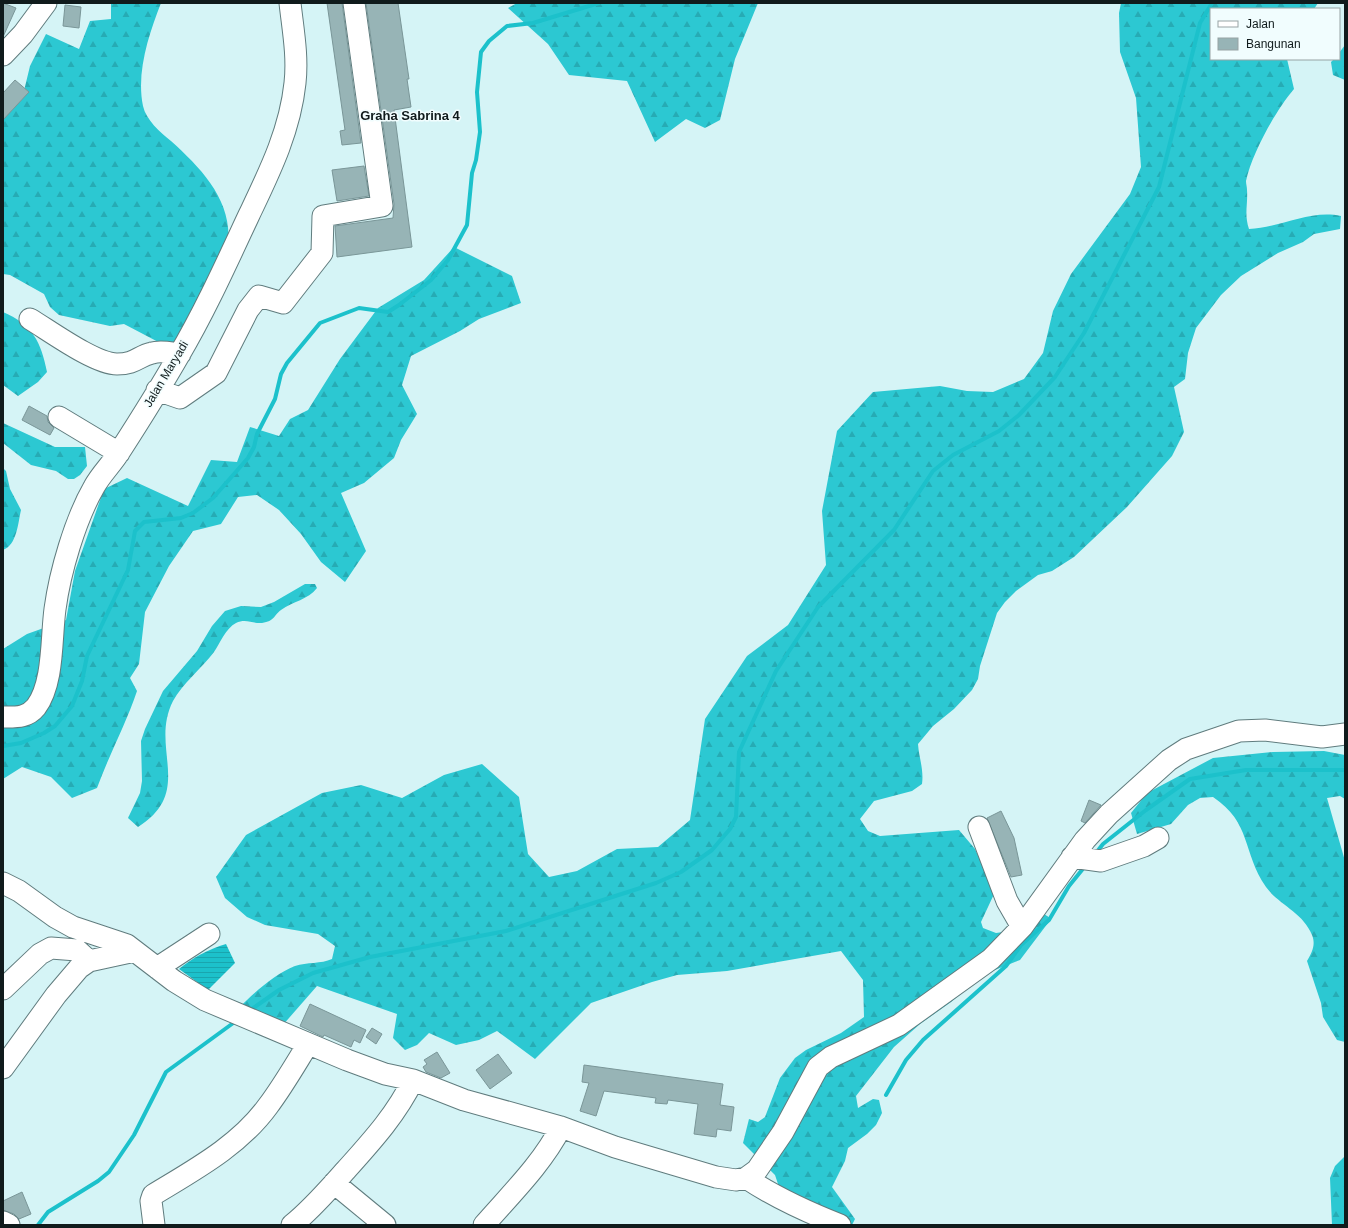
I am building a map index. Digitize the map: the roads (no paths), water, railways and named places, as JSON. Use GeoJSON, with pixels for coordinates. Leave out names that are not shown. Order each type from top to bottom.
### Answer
{"type":"FeatureCollection","features":[{"type":"Feature","properties":{"kind":"street"},"geometry":{"type":"LineString","coordinates":[[3,55],[23,34],[46,3]]}},
{"type":"Feature","properties":{"kind":"street","name":"Jalan Maryadi"},"geometry":{"type":"LineString","coordinates":[[3,717],[22,717],[30,713],[36,706],[47,686],[56,608],[65,563],[80,518],[94,487],[119,453],[180,354],[220,276],[276,158],[288,123],[296,71],[295,38],[290,3]]}},
{"type":"Feature","properties":{"kind":"street"},"geometry":{"type":"LineString","coordinates":[[158,390],[180,398],[204,382],[216,373],[248,310],[259,296],[283,303],[322,253],[323,216],[382,206],[354,3]]}},
{"type":"Feature","properties":{"kind":"street"},"geometry":{"type":"LineString","coordinates":[[30,319],[101,361],[122,363],[134,362],[151,353],[163,352],[180,354]]}},
{"type":"Feature","properties":{"kind":"street"},"geometry":{"type":"LineString","coordinates":[[59,417],[119,453]]}},
{"type":"Feature","properties":{"kind":"street"},"geometry":{"type":"LineString","coordinates":[[3,883],[19,890],[55,918],[73,927],[127,945],[174,981],[205,1000],[308,1044],[378,1071],[413,1080],[464,1100],[561,1127],[615,1147],[716,1177],[736,1180],[746,1178],[757,1170],[783,1132],[818,1067],[831,1057],[904,1022],[991,958],[1085,859],[1109,814],[1169,760],[1186,749],[1239,731],[1265,730],[1322,738],[1345,734]]}},
{"type":"Feature","properties":{"kind":"street"},"geometry":{"type":"LineString","coordinates":[[979,827],[1007,901],[1022,927]]}},
{"type":"Feature","properties":{"kind":"street"},"geometry":{"type":"LineString","coordinates":[[1085,859],[1144,846],[1158,838]]}},
{"type":"Feature","properties":{"kind":"street"},"geometry":{"type":"LineString","coordinates":[[157,968],[209,934]]}},
{"type":"Feature","properties":{"kind":"street"},"geometry":{"type":"LineString","coordinates":[[3,989],[40,954],[51,948],[76,950],[89,962]]}},
{"type":"Feature","properties":{"kind":"street"},"geometry":{"type":"LineString","coordinates":[[3,1068],[56,995],[79,968],[89,962],[135,951]]}},
{"type":"Feature","properties":{"kind":"street"},"geometry":{"type":"LineString","coordinates":[[154,1225],[151,1201],[153,1195],[204,1165],[237,1140],[268,1106],[308,1044]]}},
{"type":"Feature","properties":{"kind":"street"},"geometry":{"type":"LineString","coordinates":[[292,1225],[308,1212],[386,1125],[404,1099],[413,1080]]}},
{"type":"Feature","properties":{"kind":"street"},"geometry":{"type":"LineString","coordinates":[[484,1225],[553,1144],[561,1127]]}},
{"type":"Feature","properties":{"kind":"street"},"geometry":{"type":"LineString","coordinates":[[746,1178],[769,1193],[840,1225]]}},
{"type":"Feature","properties":{"kind":"street"},"geometry":{"type":"LineString","coordinates":[[334,1183],[385,1225]]}},
{"type":"Feature","properties":{"kind":"street"},"geometry":{"type":"LineString","coordinates":[[3,1222],[8,1225]]}},
{"type":"Feature","properties":{"kind":"waterway"},"geometry":{"type":"LineString","coordinates":[[3,746],[21,743],[44,733],[55,726],[72,706],[82,681],[87,656],[128,570],[135,531],[144,522],[181,518],[193,513],[213,498],[248,458],[254,447],[257,434],[275,399],[281,374],[287,363],[320,323],[359,308],[388,312],[431,280],[448,260],[467,225],[472,173],[476,160],[480,132],[477,92],[481,52],[489,41],[507,26],[533,23],[599,3]]}},
{"type":"Feature","properties":{"kind":"waterway"},"geometry":{"type":"LineString","coordinates":[[249,1011],[279,990],[313,973],[370,957],[506,931],[656,883],[681,872],[712,850],[730,829],[736,817],[739,752],[776,671],[818,607],[894,530],[933,471],[953,455],[999,431],[1019,415],[1055,377],[1084,333],[1159,187],[1200,23],[1212,3]]}},
{"type":"Feature","properties":{"kind":"waterway"},"geometry":{"type":"LineString","coordinates":[[1096,853],[1103,844],[1146,810],[1190,779],[1246,770],[1345,770]]}},
{"type":"Feature","properties":{"kind":"waterway"},"geometry":{"type":"LineString","coordinates":[[886,1095],[906,1060],[923,1040],[1006,966],[1021,945],[1049,920],[1069,886],[1086,865]]}},
{"type":"Feature","properties":{"kind":"waterway"},"geometry":{"type":"LineString","coordinates":[[38,1225],[48,1212],[98,1181],[109,1172],[134,1135],[166,1072],[236,1021]]}},
{"type":"Feature","properties":{"kind":"district","name":"Graha Sabrina 4"},"geometry":{"type":"Point","coordinates":[410,115]}}]}
